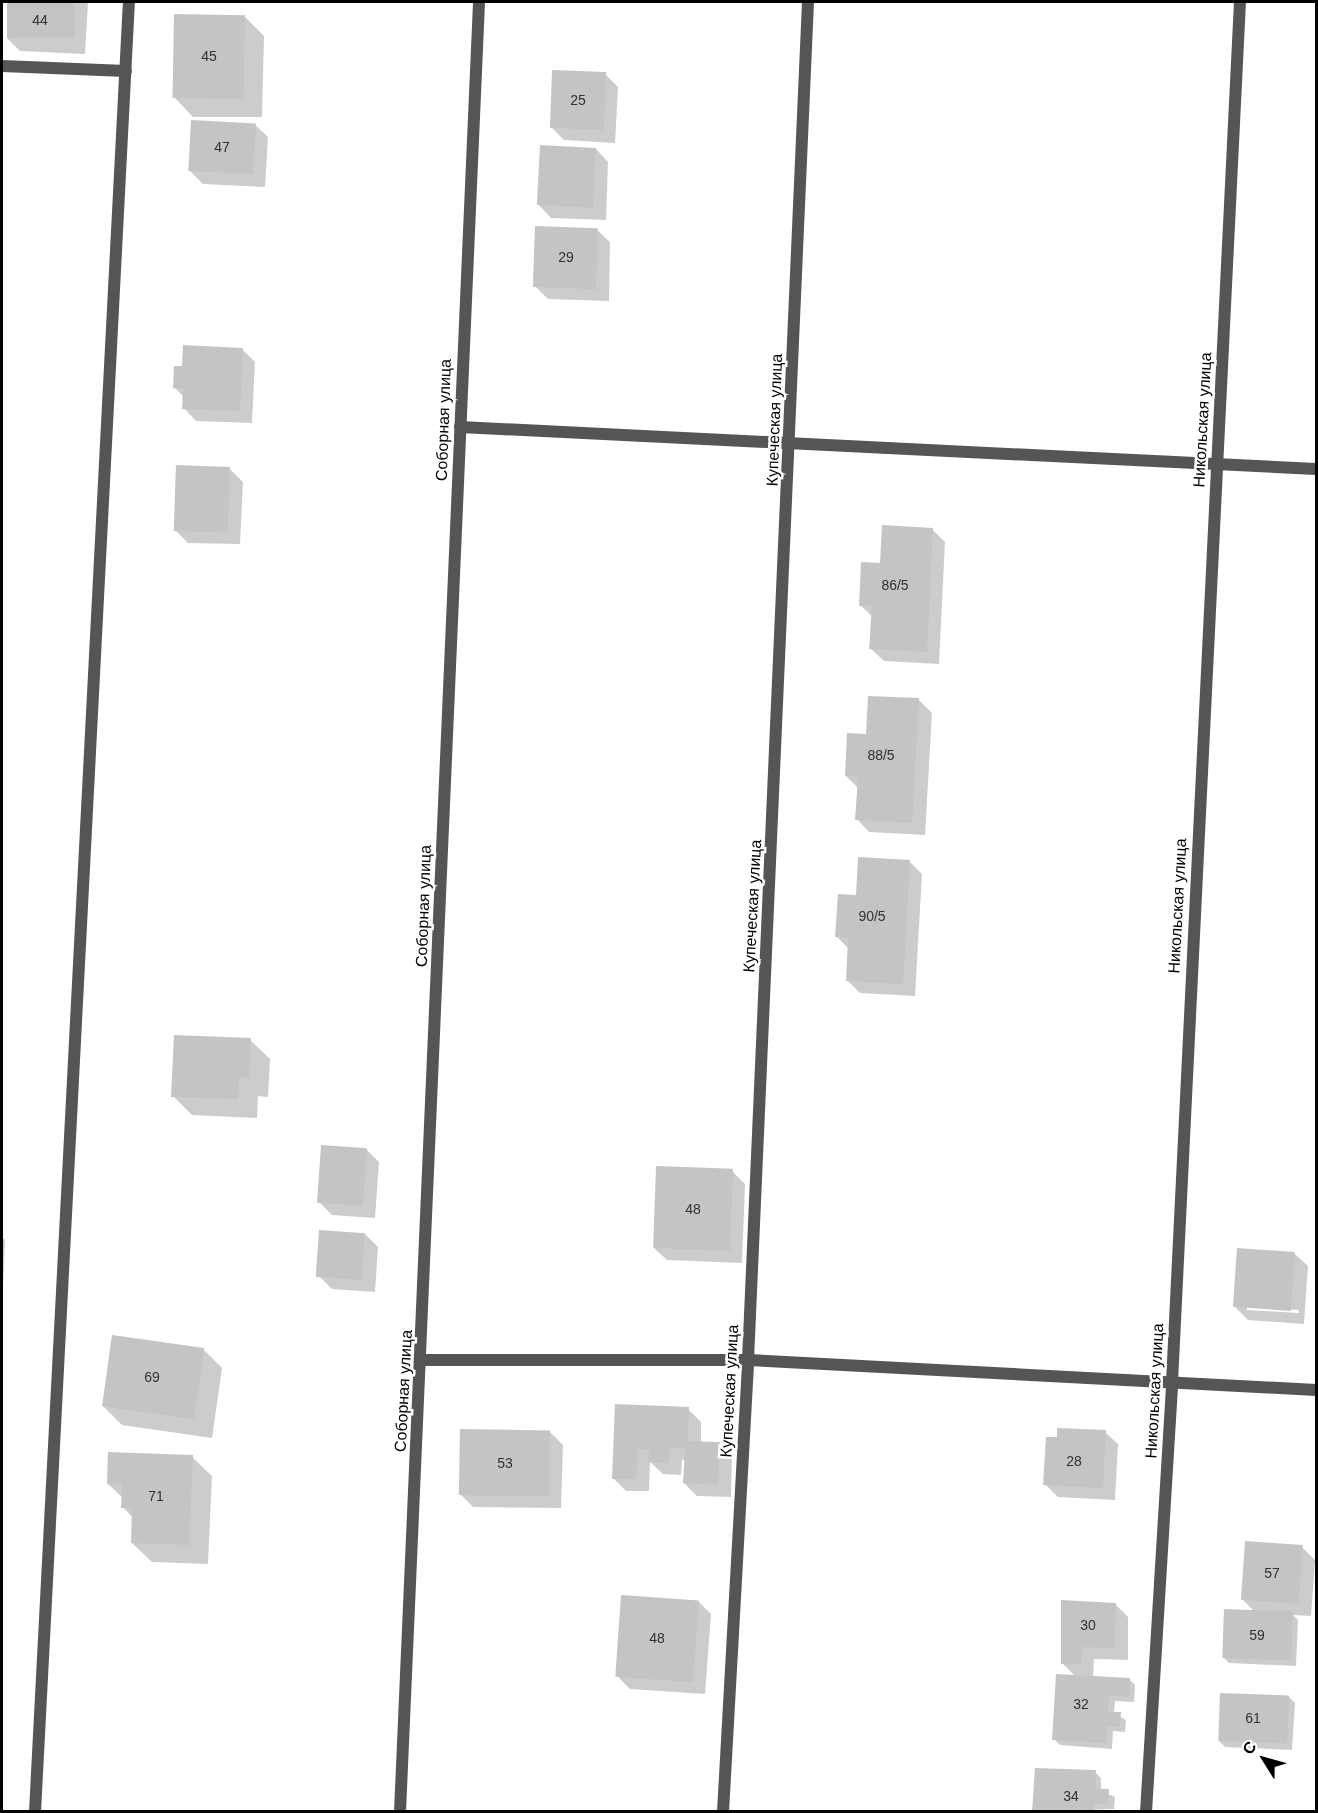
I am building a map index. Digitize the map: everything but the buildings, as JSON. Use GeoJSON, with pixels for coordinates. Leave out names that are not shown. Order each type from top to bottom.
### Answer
{"type":"FeatureCollection","features":[{"type":"Feature","properties":{"kind":"street"},"geometry":{"type":"LineString","coordinates":[[35,1812],[129,2]]}},
{"type":"Feature","properties":{"kind":"street","name":"Соборная улица"},"geometry":{"type":"LineString","coordinates":[[400,1812],[422,1360],[479,2]]}},
{"type":"Feature","properties":{"kind":"street","name":"Купеческая улица"},"geometry":{"type":"LineString","coordinates":[[723,1812],[748,1360],[791,446],[808,2]]}},
{"type":"Feature","properties":{"kind":"street","name":"Никольская улица"},"geometry":{"type":"LineString","coordinates":[[1146,1812],[1172,1382],[1240,2]]}},
{"type":"Feature","properties":{"kind":"street"},"geometry":{"type":"LineString","coordinates":[[2,66],[126,71]]}},
{"type":"Feature","properties":{"kind":"street"},"geometry":{"type":"LineString","coordinates":[[460,427],[791,446],[1217,462],[1317,469]]}},
{"type":"Feature","properties":{"kind":"street"},"geometry":{"type":"LineString","coordinates":[[422,1360],[748,1360],[1317,1390]]}}]}
